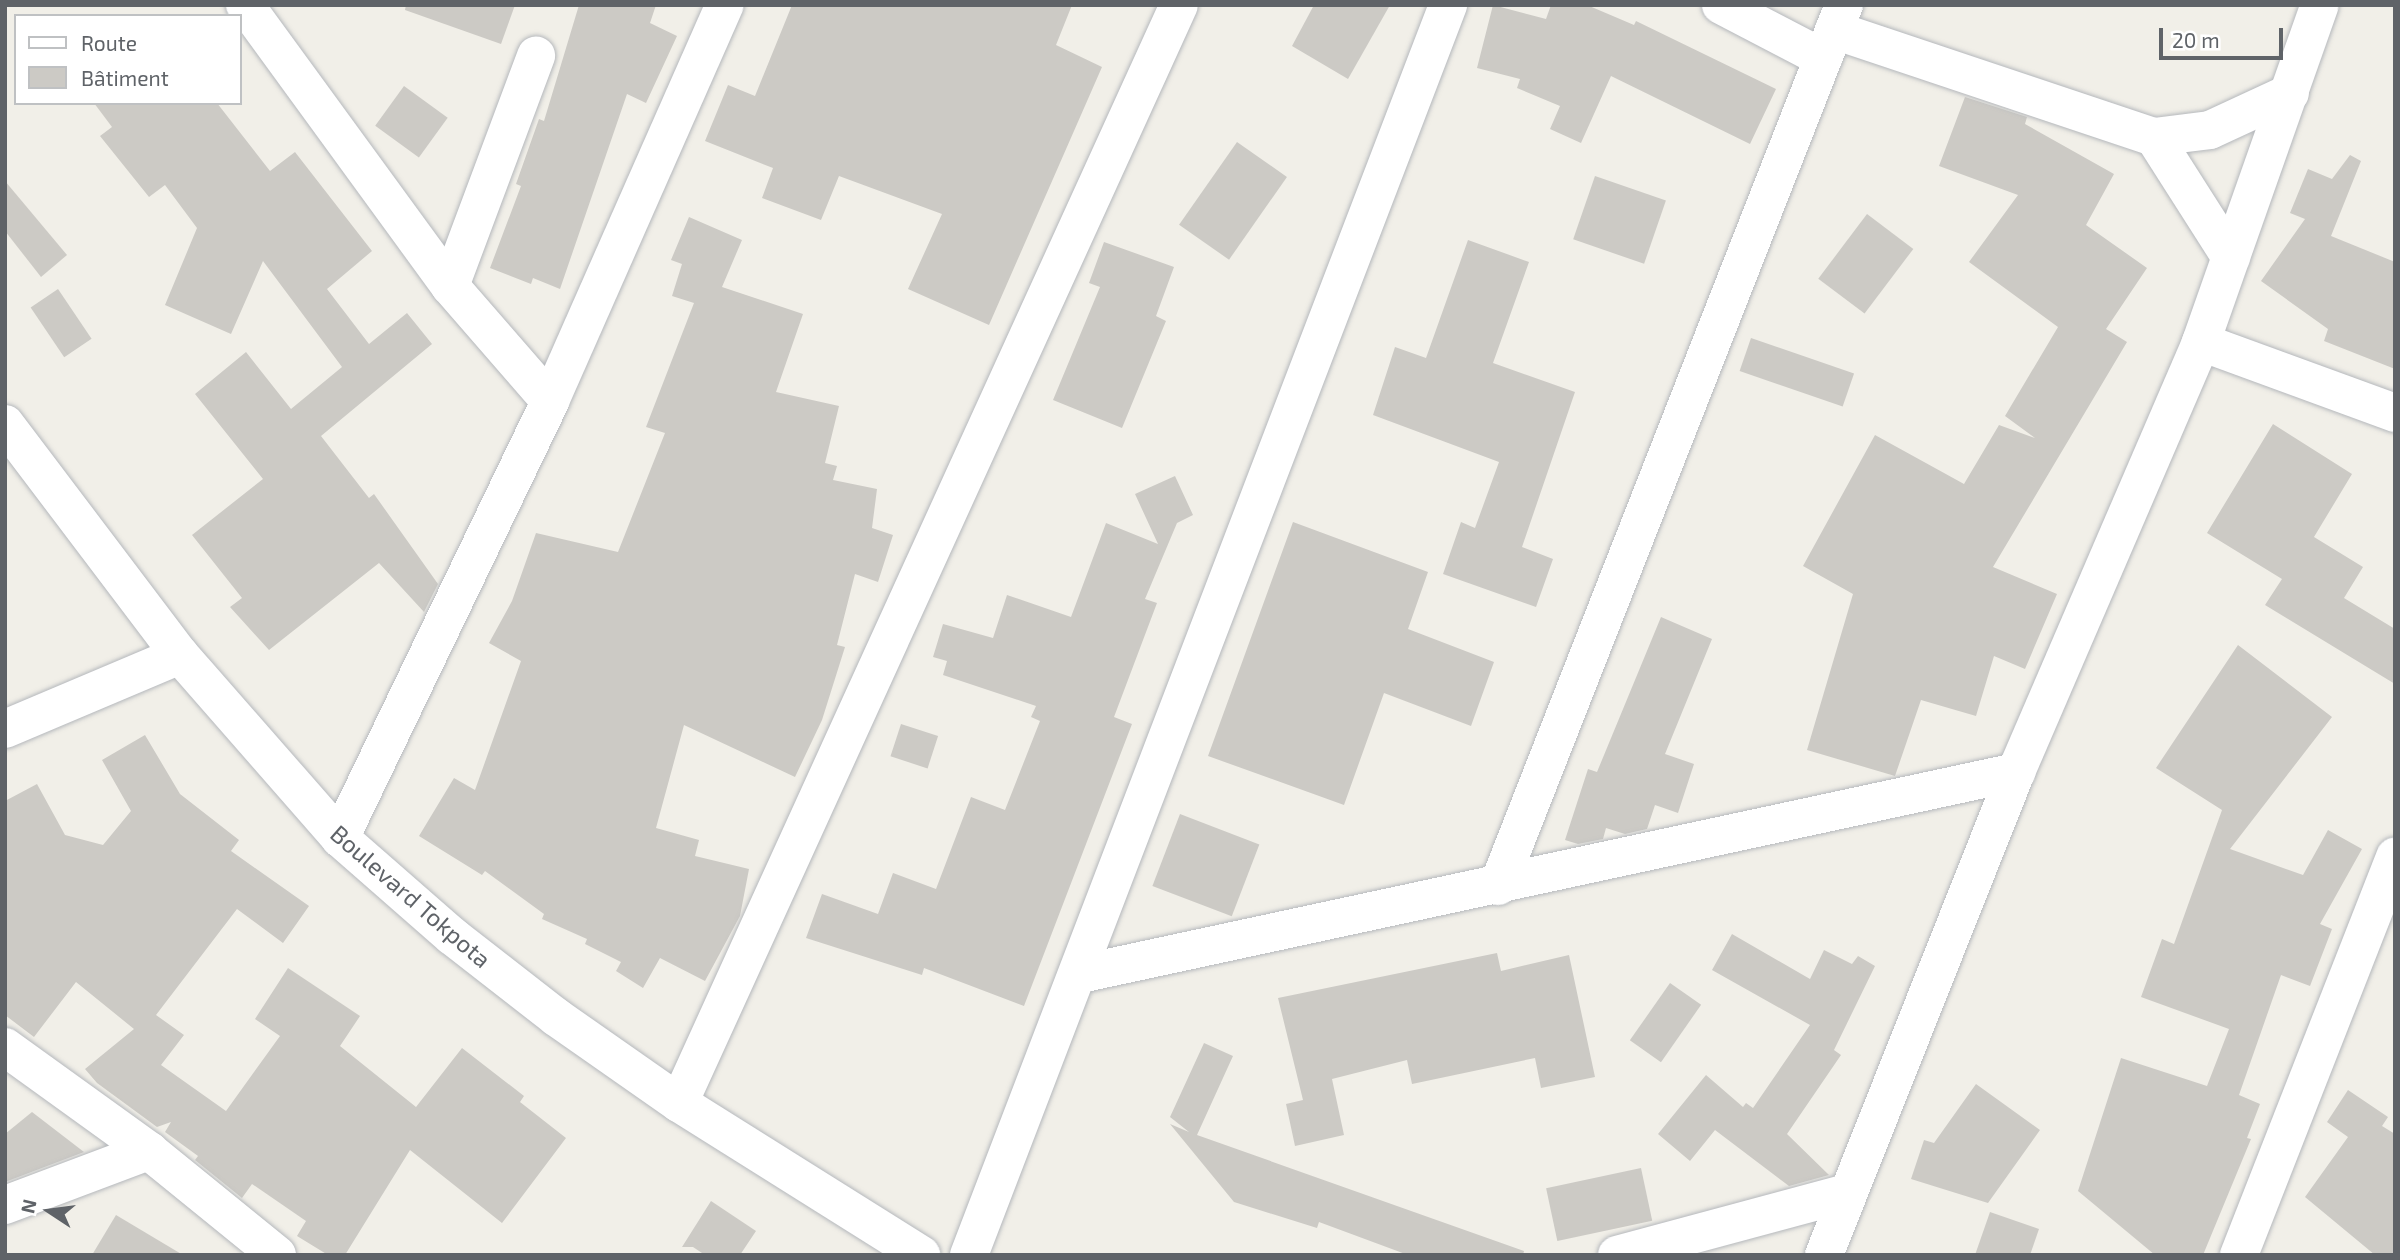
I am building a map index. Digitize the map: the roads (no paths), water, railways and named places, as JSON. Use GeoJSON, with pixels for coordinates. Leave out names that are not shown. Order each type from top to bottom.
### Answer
{"type":"FeatureCollection","features":[{"type":"Feature","properties":{"kind":"street"},"geometry":{"type":"LineString","coordinates":[[340,838],[550,401],[725,5]]}},
{"type":"Feature","properties":{"kind":"street"},"geometry":{"type":"LineString","coordinates":[[679,1103],[1179,5]]}},
{"type":"Feature","properties":{"kind":"street"},"geometry":{"type":"LineString","coordinates":[[969,1255],[1080,974],[1448,5]]}},
{"type":"Feature","properties":{"kind":"street"},"geometry":{"type":"LineString","coordinates":[[1721,5],[1833,31],[2154,137],[2210,130],[2290,93]]}},
{"type":"Feature","properties":{"kind":"street"},"geometry":{"type":"LineString","coordinates":[[1824,1255],[2016,772],[2201,342],[2320,5]]}},
{"type":"Feature","properties":{"kind":"street"},"geometry":{"type":"LineString","coordinates":[[260,12],[450,286],[550,401]]}},
{"type":"Feature","properties":{"kind":"street"},"geometry":{"type":"LineString","coordinates":[[1498,886],[1833,31]]}},
{"type":"Feature","properties":{"kind":"street"},"geometry":{"type":"LineString","coordinates":[[450,286],[536,57]]}},
{"type":"Feature","properties":{"kind":"street"},"geometry":{"type":"LineString","coordinates":[[2154,137],[2231,258]]}},
{"type":"Feature","properties":{"kind":"street"},"geometry":{"type":"LineString","coordinates":[[2201,342],[2395,413]]}},
{"type":"Feature","properties":{"kind":"street","name":"Boulevard Tokpota"},"geometry":{"type":"LineString","coordinates":[[5,424],[180,655],[340,838],[452,936],[556,1017],[679,1103],[921,1255]]}},
{"type":"Feature","properties":{"kind":"street"},"geometry":{"type":"LineString","coordinates":[[5,729],[180,655]]}},
{"type":"Feature","properties":{"kind":"street"},"geometry":{"type":"LineString","coordinates":[[1080,974],[1498,886],[2016,772]]}},
{"type":"Feature","properties":{"kind":"street"},"geometry":{"type":"LineString","coordinates":[[2239,1255],[2395,856]]}},
{"type":"Feature","properties":{"kind":"street"},"geometry":{"type":"LineString","coordinates":[[5,1047],[149,1152],[277,1255]]}},
{"type":"Feature","properties":{"kind":"street"},"geometry":{"type":"LineString","coordinates":[[5,1205],[149,1152]]}},
{"type":"Feature","properties":{"kind":"street"},"geometry":{"type":"LineString","coordinates":[[1617,1255],[1847,1193]]}}]}
